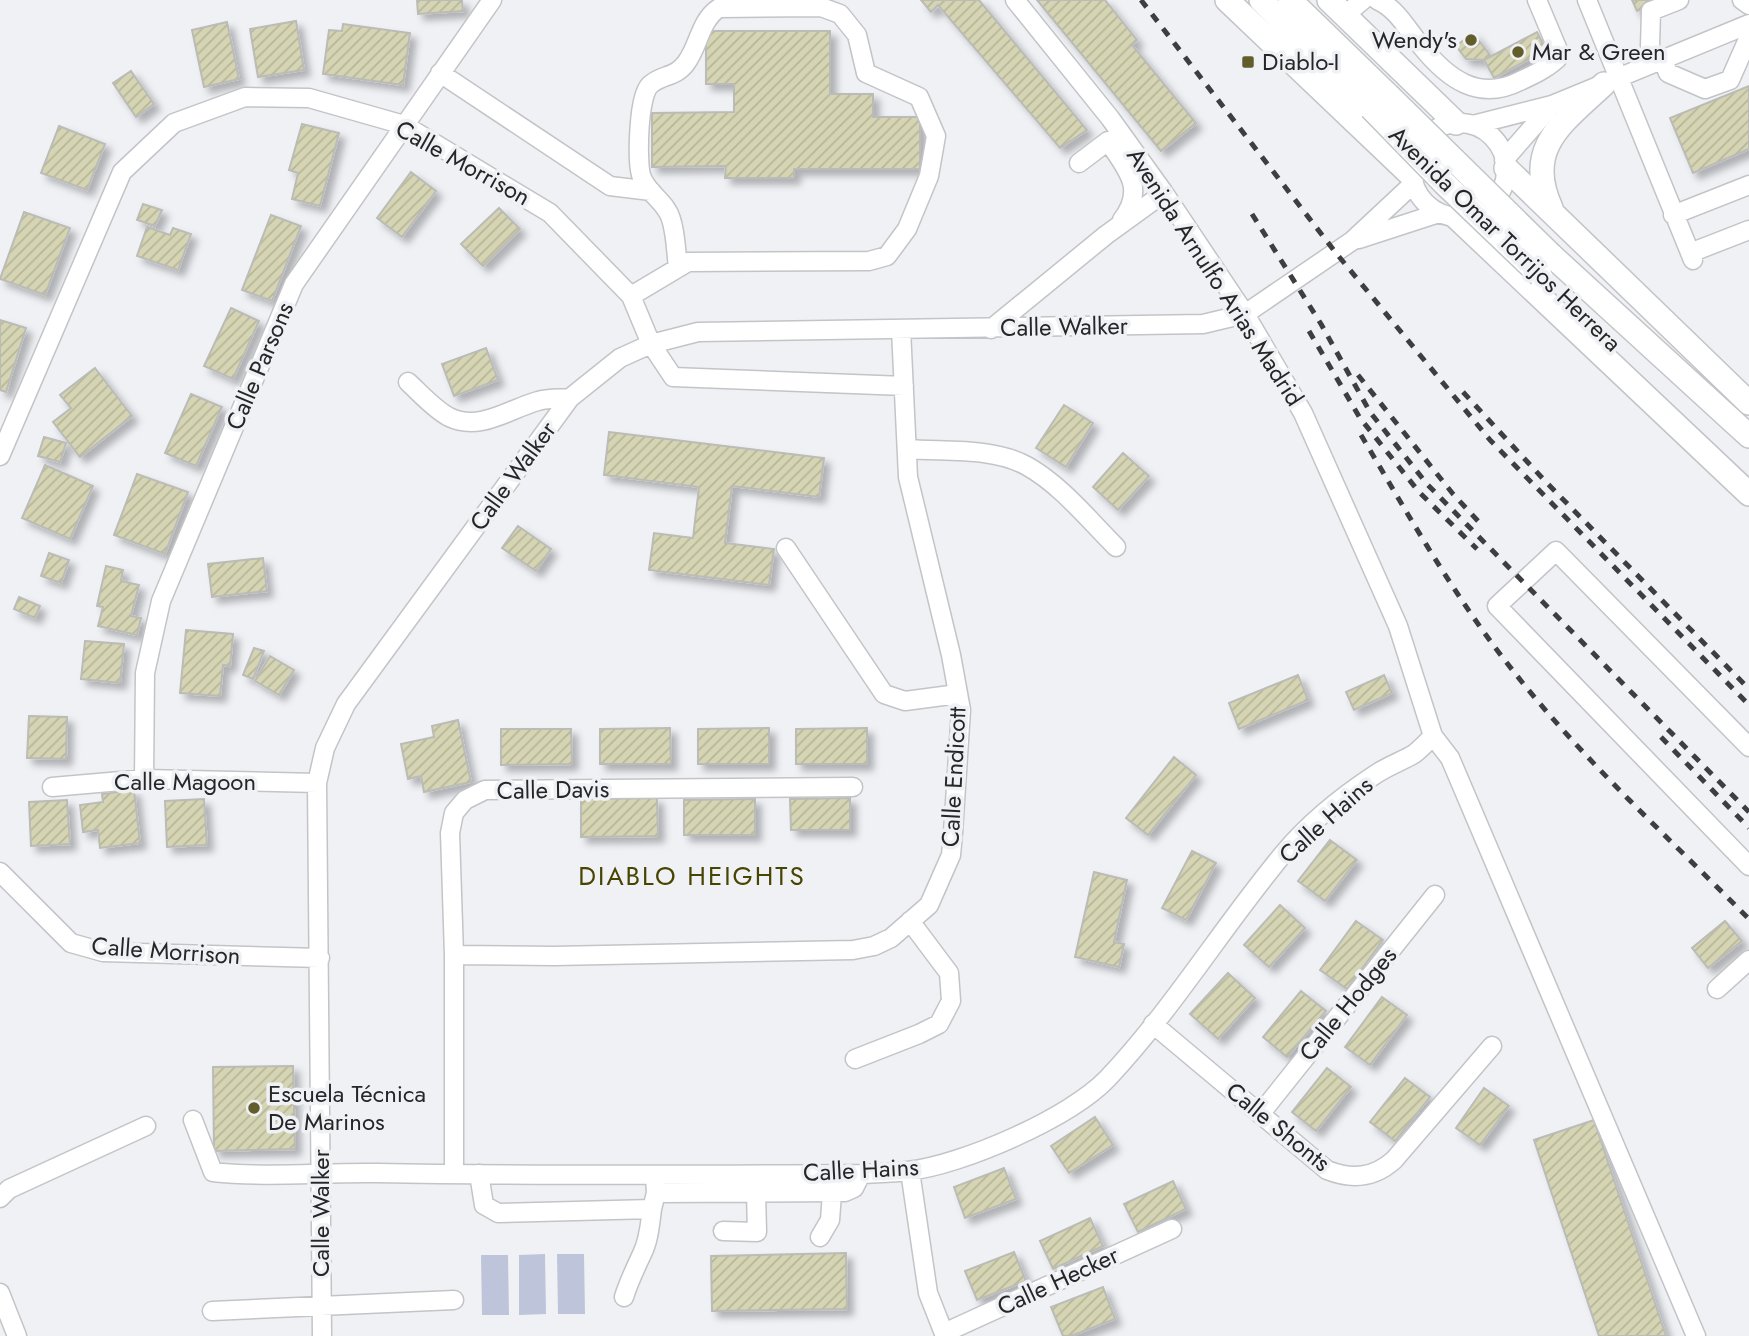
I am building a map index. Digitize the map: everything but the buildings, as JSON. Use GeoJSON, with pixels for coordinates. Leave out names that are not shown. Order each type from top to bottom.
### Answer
{"type":"FeatureCollection","features":[{"type":"Feature","properties":{"kind":"main road"},"geometry":{"type":"LineString","coordinates":[[1227,0],[1370,106],[1413,180]]}},
{"type":"Feature","properties":{"kind":"main road","name":"Avenida Omar Torrijos Herrera"},"geometry":{"type":"LineString","coordinates":[[1261,0],[1370,106],[1444,183],[1540,271],[1749,477]]}},
{"type":"Feature","properties":{"kind":"main road","name":"Avenida Omar Torrijos Herrera"},"geometry":{"type":"LineString","coordinates":[[1290,0],[1370,106]]}},
{"type":"Feature","properties":{"kind":"main road"},"geometry":{"type":"LineString","coordinates":[[1338,5],[1398,66],[1465,124]]}},
{"type":"Feature","properties":{"kind":"main road"},"geometry":{"type":"LineString","coordinates":[[1370,106],[1370,121],[1383,119],[1395,111],[1404,93],[1404,79],[1398,66]]}},
{"type":"Feature","properties":{"kind":"main road"},"geometry":{"type":"LineString","coordinates":[[1553,214],[1542,182],[1542,162],[1547,142],[1555,131],[1611,81]]}},
{"type":"Feature","properties":{"kind":"main road"},"geometry":{"type":"LineString","coordinates":[[1505,164],[1573,235],[1749,403]]}},
{"type":"Feature","properties":{"kind":"main road"},"geometry":{"type":"LineString","coordinates":[[1448,215],[1540,271],[1749,494]]}},
{"type":"Feature","properties":{"kind":"main road"},"geometry":{"type":"LineString","coordinates":[[1540,271],[1522,266],[1524,254],[1531,242],[1541,234],[1553,231],[1573,235]]}},
{"type":"Feature","properties":{"kind":"main road","name":"Avenida Omar Torrijos Herrera"},"geometry":{"type":"LineString","coordinates":[[1540,271],[1749,436]]}},
{"type":"Feature","properties":{"kind":"street","name":"Calle Parsons"},"geometry":{"type":"LineString","coordinates":[[144,779],[145,673],[161,601],[294,284],[492,0]]}},
{"type":"Feature","properties":{"kind":"street","name":"Avenida Arnulfo Arias Madrid"},"geometry":{"type":"LineString","coordinates":[[1016,0],[1110,118],[1164,193],[1245,314],[1303,414],[1398,626],[1433,736],[1450,758],[1696,1336]]}},
{"type":"Feature","properties":{"kind":"street"},"geometry":{"type":"LineString","coordinates":[[1338,5],[1363,0]]}},
{"type":"Feature","properties":{"kind":"street"},"geometry":{"type":"LineString","coordinates":[[1377,0],[1392,9],[1424,50],[1453,77],[1474,88],[1492,91],[1504,89],[1547,67],[1557,58],[1558,50],[1537,0]]}},
{"type":"Feature","properties":{"kind":"street"},"geometry":{"type":"LineString","coordinates":[[1587,0],[1611,81],[1691,256],[1749,230]]}},
{"type":"Feature","properties":{"kind":"street"},"geometry":{"type":"LineString","coordinates":[[1465,124],[1485,132],[1495,141],[1505,164],[1503,186],[1492,203],[1475,214],[1448,215],[1425,203],[1413,180],[1415,154],[1428,135],[1441,127],[1552,105],[1611,81],[1659,61],[1747,25],[1749,37],[1730,80],[1705,89],[1668,73],[1659,61],[1650,46],[1651,10],[1679,0]]}},
{"type":"Feature","properties":{"kind":"street"},"geometry":{"type":"LineString","coordinates":[[1742,0],[1749,5]]}},
{"type":"Feature","properties":{"kind":"street"},"geometry":{"type":"LineString","coordinates":[[631,296],[678,268],[688,262],[869,261],[887,256],[907,229],[929,176],[936,136],[919,97],[866,73],[858,35],[840,14],[821,6],[719,8],[710,14],[689,60],[678,73],[650,85],[640,111],[641,176],[651,191],[667,206],[672,220],[678,268]]}},
{"type":"Feature","properties":{"kind":"street"},"geometry":{"type":"LineString","coordinates":[[440,73],[610,186],[651,191]]}},
{"type":"Feature","properties":{"kind":"street","name":"Calle Morrison"},"geometry":{"type":"LineString","coordinates":[[0,456],[122,172],[174,123],[245,97],[309,98],[404,125],[550,213],[631,296],[651,344],[673,377],[904,386]]}},
{"type":"Feature","properties":{"kind":"street"},"geometry":{"type":"LineString","coordinates":[[1505,164],[1552,105]]}},
{"type":"Feature","properties":{"kind":"street"},"geometry":{"type":"LineString","coordinates":[[1079,163],[1108,141],[1131,176],[1135,193],[1133,201],[1117,227]]}},
{"type":"Feature","properties":{"kind":"street","name":"Calle Walker"},"geometry":{"type":"LineString","coordinates":[[323,1336],[317,783],[325,748],[346,704],[570,398],[620,358],[651,344],[698,332],[1203,324],[1245,314],[1352,241],[1413,180]]}},
{"type":"Feature","properties":{"kind":"street"},"geometry":{"type":"LineString","coordinates":[[1673,215],[1749,185]]}},
{"type":"Feature","properties":{"kind":"street"},"geometry":{"type":"LineString","coordinates":[[991,329],[1117,227],[1164,193]]}},
{"type":"Feature","properties":{"kind":"street","name":"Calle Walker"},"geometry":{"type":"LineString","coordinates":[[1352,241],[1448,215]]}},
{"type":"Feature","properties":{"kind":"street","name":"Calle Endicott"},"geometry":{"type":"LineString","coordinates":[[454,955],[554,956],[853,950],[874,946],[891,938],[929,905],[951,855],[961,710],[908,477],[901,329]]}},
{"type":"Feature","properties":{"kind":"street"},"geometry":{"type":"LineString","coordinates":[[408,382],[441,412],[463,421],[494,418],[539,401],[570,398]]}},
{"type":"Feature","properties":{"kind":"street"},"geometry":{"type":"LineString","coordinates":[[908,449],[983,454],[1026,465],[1055,487],[1116,547]]}},
{"type":"Feature","properties":{"kind":"street"},"geometry":{"type":"LineString","coordinates":[[786,548],[884,694],[905,701],[958,694]]}},
{"type":"Feature","properties":{"kind":"street"},"geometry":{"type":"LineString","coordinates":[[1749,747],[1556,551],[1497,606],[1749,866]]}},
{"type":"Feature","properties":{"kind":"street","name":"Calle Hains"},"geometry":{"type":"LineString","coordinates":[[193,1120],[213,1172],[233,1174],[861,1174],[910,1171],[997,1145],[1057,1115],[1106,1080],[1153,1024],[1286,851],[1349,793],[1378,772],[1415,753],[1433,736]]}},
{"type":"Feature","properties":{"kind":"street","name":"Calle Magoon"},"geometry":{"type":"LineString","coordinates":[[52,787],[144,779],[317,783]]}},
{"type":"Feature","properties":{"kind":"street","name":"Calle Davis"},"geometry":{"type":"LineString","coordinates":[[454,1174],[454,955],[450,833],[454,813],[465,800],[485,790],[853,787]]}},
{"type":"Feature","properties":{"kind":"street","name":"Calle Morrison"},"geometry":{"type":"LineString","coordinates":[[0,872],[71,943],[103,952],[320,958]]}},
{"type":"Feature","properties":{"kind":"street","name":"Calle Hodges"},"geometry":{"type":"LineString","coordinates":[[1261,1112],[1435,895]]}},
{"type":"Feature","properties":{"kind":"street"},"geometry":{"type":"LineString","coordinates":[[855,1059],[939,1024],[951,1001],[949,973],[910,922]]}},
{"type":"Feature","properties":{"kind":"street"},"geometry":{"type":"LineString","coordinates":[[1717,989],[1749,960]]}},
{"type":"Feature","properties":{"kind":"street","name":"Calle Shonts"},"geometry":{"type":"LineString","coordinates":[[1153,1024],[1327,1170],[1342,1176],[1364,1176],[1385,1168],[1492,1046]]}},
{"type":"Feature","properties":{"kind":"street"},"geometry":{"type":"LineString","coordinates":[[0,1198],[9,1189],[146,1126]]}},
{"type":"Feature","properties":{"kind":"street"},"geometry":{"type":"LineString","coordinates":[[910,1171],[928,1293],[945,1335]]}},
{"type":"Feature","properties":{"kind":"street"},"geometry":{"type":"LineString","coordinates":[[479,1174],[484,1205],[498,1213],[756,1192],[832,1193],[854,1188],[861,1174]]}},
{"type":"Feature","properties":{"kind":"street"},"geometry":{"type":"LineString","coordinates":[[624,1297],[631,1272],[643,1253],[649,1232],[655,1175]]}},
{"type":"Feature","properties":{"kind":"street"},"geometry":{"type":"LineString","coordinates":[[723,1231],[757,1232],[756,1192]]}},
{"type":"Feature","properties":{"kind":"street"},"geometry":{"type":"LineString","coordinates":[[820,1237],[830,1220],[832,1193]]}},
{"type":"Feature","properties":{"kind":"street","name":"Calle Hecker"},"geometry":{"type":"LineString","coordinates":[[945,1335],[1172,1229]]}},
{"type":"Feature","properties":{"kind":"street"},"geometry":{"type":"LineString","coordinates":[[0,1293],[17,1336]]}},
{"type":"Feature","properties":{"kind":"street"},"geometry":{"type":"LineString","coordinates":[[212,1311],[454,1300]]}},
{"type":"Feature","properties":{"kind":"shaded area"},"geometry":{"type":"Polygon","coordinates":[[[545,1254],[546,1314],[519,1315],[519,1255],[545,1254]]]}},
{"type":"Feature","properties":{"kind":"shaded area"},"geometry":{"type":"Polygon","coordinates":[[[557,1254],[584,1254],[585,1314],[558,1314],[557,1254]]]}},
{"type":"Feature","properties":{"kind":"shaded area"},"geometry":{"type":"Polygon","coordinates":[[[481,1255],[508,1255],[509,1315],[482,1315],[481,1255]]]}},
{"type":"Feature","properties":{"kind":"railway"},"geometry":{"type":"LineString","coordinates":[[1141,0],[1336,253],[1490,440],[1749,705]]}},
{"type":"Feature","properties":{"kind":"railway"},"geometry":{"type":"LineString","coordinates":[[1252,214],[1321,324],[1370,412],[1427,484],[1749,812]]}},
{"type":"Feature","properties":{"kind":"railway"},"geometry":{"type":"LineString","coordinates":[[1309,331],[1360,418],[1419,492],[1477,549]]}},
{"type":"Feature","properties":{"kind":"railway"},"geometry":{"type":"LineString","coordinates":[[1358,375],[1453,494],[1478,521]]}},
{"type":"Feature","properties":{"kind":"railway"},"geometry":{"type":"LineString","coordinates":[[1463,392],[1545,481],[1749,689]]}},
{"type":"Feature","properties":{"kind":"railway"},"geometry":{"type":"LineString","coordinates":[[1361,435],[1452,586],[1514,672],[1598,768],[1749,919]]}},
{"type":"Feature","properties":{"kind":"railway"},"geometry":{"type":"LineString","coordinates":[[1661,737],[1749,828]]}},
{"type":"Feature","properties":{"kind":"place","name":"Wendy's"},"geometry":{"type":"Point","coordinates":[1471,40]}},
{"type":"Feature","properties":{"kind":"place","name":"Mar & Green"},"geometry":{"type":"Point","coordinates":[1518,52]}},
{"type":"Feature","properties":{"kind":"place","name":"Diablo-I"},"geometry":{"type":"Point","coordinates":[1248,62]}},
{"type":"Feature","properties":{"kind":"place","name":"Escuela Técnica De Marinos"},"geometry":{"type":"Point","coordinates":[254,1108]}},
{"type":"Feature","properties":{"kind":"district","name":"DIABLO HEIGHTS"},"geometry":{"type":"Point","coordinates":[692,876]}}]}
